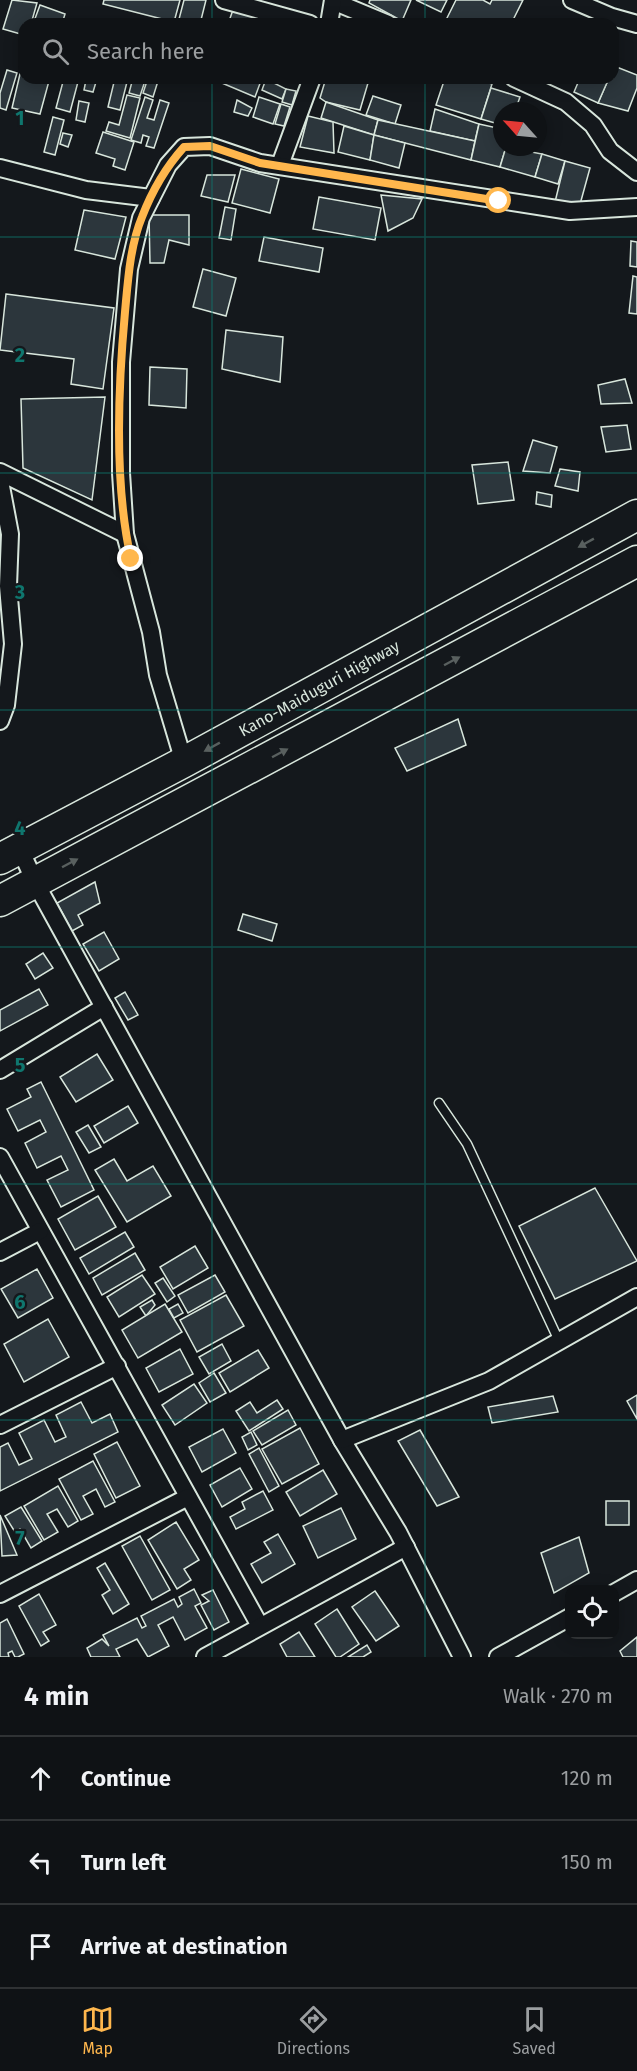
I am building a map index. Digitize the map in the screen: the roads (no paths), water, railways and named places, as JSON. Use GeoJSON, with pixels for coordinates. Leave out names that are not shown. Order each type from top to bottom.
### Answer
{"type":"FeatureCollection","features":[{"type":"Feature","properties":{"kind":"highway","name":"Kano-Maiduguri Highway"},"geometry":{"type":"LineString","coordinates":[[10,854],[184,762],[637,514]]}},
{"type":"Feature","properties":{"kind":"highway"},"geometry":{"type":"LineString","coordinates":[[0,901],[637,561]]}},
{"type":"Feature","properties":{"kind":"street"},"geometry":{"type":"LineString","coordinates":[[224,0],[288,18]]}},
{"type":"Feature","properties":{"kind":"street"},"geometry":{"type":"LineString","coordinates":[[329,18],[333,0],[374,18]]}},
{"type":"Feature","properties":{"kind":"street"},"geometry":{"type":"LineString","coordinates":[[572,0],[616,18]]}},
{"type":"Feature","properties":{"kind":"street"},"geometry":{"type":"LineString","coordinates":[[619,19],[637,24]]}},
{"type":"Feature","properties":{"kind":"street"},"geometry":{"type":"LineString","coordinates":[[280,165],[310,84]]}},
{"type":"Feature","properties":{"kind":"street"},"geometry":{"type":"LineString","coordinates":[[526,84],[566,102],[593,125],[610,151],[637,172]]}},
{"type":"Feature","properties":{"kind":"street"},"geometry":{"type":"LineString","coordinates":[[184,762],[158,675],[151,632],[125,534],[121,473],[121,362],[129,269],[141,218],[168,165],[184,147],[210,146],[260,163],[570,211],[637,207]]}},
{"type":"Feature","properties":{"kind":"street"},"geometry":{"type":"LineString","coordinates":[[0,168],[86,190],[151,198]]}},
{"type":"Feature","properties":{"kind":"street"},"geometry":{"type":"LineString","coordinates":[[0,472],[125,534]]}},
{"type":"Feature","properties":{"kind":"street"},"geometry":{"type":"LineString","coordinates":[[0,481],[10,534],[8,586],[13,644],[6,705],[0,721]]}},
{"type":"Feature","properties":{"kind":"street"},"geometry":{"type":"LineString","coordinates":[[10,854],[35,882],[342,1440],[406,1547],[462,1657]]}},
{"type":"Feature","properties":{"kind":"street"},"geometry":{"type":"LineString","coordinates":[[0,1070],[104,1007]]}},
{"type":"Feature","properties":{"kind":"street"},"geometry":{"type":"LineString","coordinates":[[0,1157],[260,1626]]}},
{"type":"Feature","properties":{"kind":"street"},"geometry":{"type":"LineString","coordinates":[[0,1252],[40,1231]]}},
{"type":"Feature","properties":{"kind":"street"},"geometry":{"type":"LineString","coordinates":[[342,1440],[489,1381],[637,1297]]}},
{"type":"Feature","properties":{"kind":"street"},"geometry":{"type":"LineString","coordinates":[[0,1425],[117,1366]]}},
{"type":"Feature","properties":{"kind":"street"},"geometry":{"type":"LineString","coordinates":[[0,1594],[188,1497]]}},
{"type":"Feature","properties":{"kind":"street"},"geometry":{"type":"LineString","coordinates":[[205,1657],[406,1547]]}},
{"type":"Feature","properties":{"kind":"street"},"geometry":{"type":"LineString","coordinates":[[619,1591],[637,1580]]}},
{"type":"Feature","properties":{"kind":"street"},"geometry":{"type":"LineString","coordinates":[[498,1657],[565,1620]]}},
{"type":"Feature","properties":{"kind":"lane"},"geometry":{"type":"LineString","coordinates":[[439,1103],[467,1144],[559,1341]]}}]}
